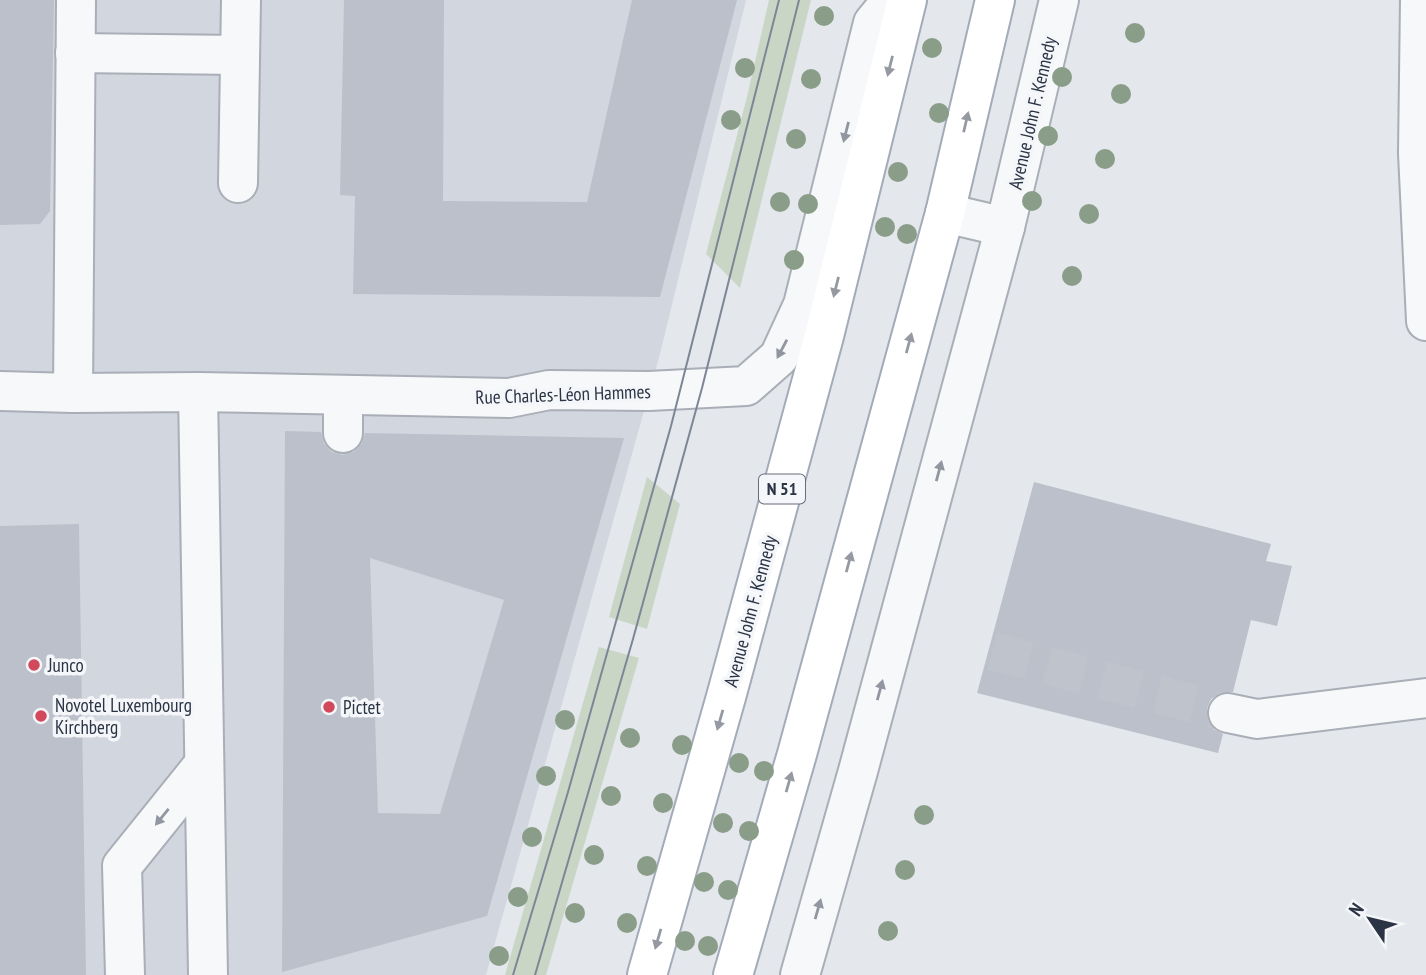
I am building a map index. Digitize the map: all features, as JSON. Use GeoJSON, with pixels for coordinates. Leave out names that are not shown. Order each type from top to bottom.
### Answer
{"type":"FeatureCollection","features":[{"type":"Feature","properties":{"kind":"main road","name":"Avenue John F. Kennedy"},"geometry":{"type":"LineString","coordinates":[[648,975],[820,350],[907,0]]}},
{"type":"Feature","properties":{"kind":"main road"},"geometry":{"type":"LineString","coordinates":[[733,975],[801,741],[944,213],[995,0]]}},
{"type":"Feature","properties":{"kind":"street"},"geometry":{"type":"LineString","coordinates":[[74,393],[76,0]]}},
{"type":"Feature","properties":{"kind":"street"},"geometry":{"type":"LineString","coordinates":[[238,183],[241,0]]}},
{"type":"Feature","properties":{"kind":"street","name":"Rue Charles-Léon Hammes"},"geometry":{"type":"LineString","coordinates":[[0,391],[509,398],[549,390],[649,391],[746,386],[779,358],[803,305],[873,23],[892,0]]}},
{"type":"Feature","properties":{"kind":"street","name":"Avenue John F. Kennedy"},"geometry":{"type":"LineString","coordinates":[[800,975],[862,758],[1005,227],[1059,0]]}},
{"type":"Feature","properties":{"kind":"street"},"geometry":{"type":"LineString","coordinates":[[1420,0],[1418,153],[1426,321]]}},
{"type":"Feature","properties":{"kind":"street"},"geometry":{"type":"LineString","coordinates":[[75,53],[240,55]]}},
{"type":"Feature","properties":{"kind":"street"},"geometry":{"type":"LineString","coordinates":[[944,213],[1005,227]]}},
{"type":"Feature","properties":{"kind":"street"},"geometry":{"type":"LineString","coordinates":[[198,392],[208,975]]}},
{"type":"Feature","properties":{"kind":"street"},"geometry":{"type":"LineString","coordinates":[[343,395],[343,433]]}},
{"type":"Feature","properties":{"kind":"street"},"geometry":{"type":"LineString","coordinates":[[1228,713],[1258,719],[1426,698]]}},
{"type":"Feature","properties":{"kind":"street"},"geometry":{"type":"LineString","coordinates":[[125,975],[122,866],[204,764]]}},
{"type":"Feature","properties":{"kind":"shaded area"},"geometry":{"type":"Polygon","coordinates":[[[0,0],[746,0],[660,354],[486,975],[0,975],[0,0]]]}},
{"type":"Feature","properties":{"kind":"green space"},"geometry":{"type":"Polygon","coordinates":[[[769,0],[811,0],[740,288],[706,254],[769,0]]]}},
{"type":"Feature","properties":{"kind":"green space"},"geometry":{"type":"Polygon","coordinates":[[[647,477],[680,504],[647,629],[609,617],[647,477]]]}},
{"type":"Feature","properties":{"kind":"green space"},"geometry":{"type":"Polygon","coordinates":[[[599,647],[639,658],[546,975],[505,975],[599,647]]]}},
{"type":"Feature","properties":{"kind":"building"},"geometry":{"type":"Polygon","coordinates":[[[0,0],[54,0],[50,211],[40,224],[0,225],[0,0]]]}},
{"type":"Feature","properties":{"kind":"building"},"geometry":{"type":"Polygon","coordinates":[[[344,0],[444,0],[443,201],[587,202],[632,0],[737,0],[660,297],[353,294],[355,196],[340,195],[344,0]]]}},
{"type":"Feature","properties":{"kind":"building","name":"Pictet"},"geometry":{"type":"Polygon","coordinates":[[[285,431],[321,432],[324,444],[332,452],[342,455],[354,452],[362,443],[365,433],[624,438],[487,916],[282,972],[285,431]],[[370,558],[378,813],[440,814],[504,600],[370,558]]]}},
{"type":"Feature","properties":{"kind":"building"},"geometry":{"type":"Polygon","coordinates":[[[1034,482],[1271,544],[1266,561],[1292,566],[1277,626],[1251,620],[1233,692],[1221,693],[1211,699],[1207,708],[1208,720],[1213,729],[1223,734],[1218,753],[977,693],[1034,482]]]}},
{"type":"Feature","properties":{"kind":"building","name":"Novotel Luxembourg Kirchberg"},"geometry":{"type":"Polygon","coordinates":[[[79,524],[86,975],[0,975],[0,526],[79,524]]]}},
{"type":"Feature","properties":{"kind":"tunnel"},"geometry":{"type":"LineString","coordinates":[[992,651],[1228,713]]}},
{"type":"Feature","properties":{"kind":"tram line"},"geometry":{"type":"LineString","coordinates":[[513,975],[568,792],[671,426],[779,0]]}},
{"type":"Feature","properties":{"kind":"tram line"},"geometry":{"type":"LineString","coordinates":[[535,975],[633,639],[702,388],[799,0]]}},
{"type":"Feature","properties":{"kind":"place","name":"Junco"},"geometry":{"type":"Point","coordinates":[34,665]}},
{"type":"Feature","properties":{"kind":"place","name":"Pictet"},"geometry":{"type":"Point","coordinates":[329,707]}},
{"type":"Feature","properties":{"kind":"place","name":"Novotel Luxembourg Kirchberg"},"geometry":{"type":"Point","coordinates":[41,716]}}]}
